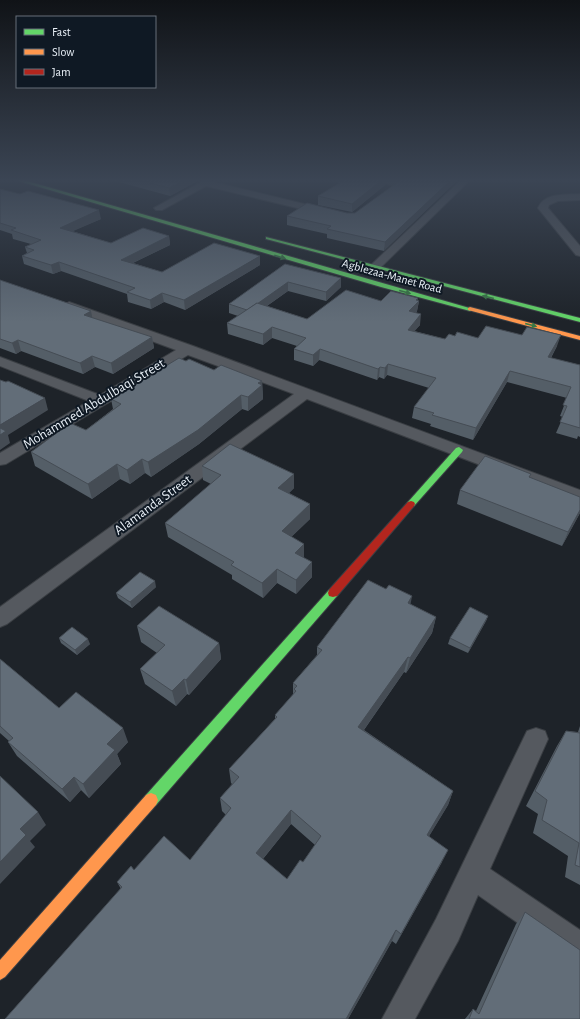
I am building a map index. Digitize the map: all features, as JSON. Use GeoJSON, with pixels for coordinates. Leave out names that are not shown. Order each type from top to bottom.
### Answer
{"type":"FeatureCollection","features":[{"type":"Feature","properties":{"kind":"main road","name":"Agblezaa-Manet Road"},"geometry":{"type":"LineString","coordinates":[[178,227],[376,284],[580,338]]}},
{"type":"Feature","properties":{"kind":"main road","name":"Agblezaa-Manet Road"},"geometry":{"type":"LineString","coordinates":[[259,235],[374,267],[580,320]]}},
{"type":"Feature","properties":{"kind":"main road"},"geometry":{"type":"LineString","coordinates":[[0,972],[459,450]]}},
{"type":"Feature","properties":{"kind":"street"},"geometry":{"type":"LineString","coordinates":[[374,267],[417,227]]}},
{"type":"Feature","properties":{"kind":"street"},"geometry":{"type":"LineString","coordinates":[[557,227],[580,253]]}},
{"type":"Feature","properties":{"kind":"street"},"geometry":{"type":"LineString","coordinates":[[52,300],[306,392],[580,497]]}},
{"type":"Feature","properties":{"kind":"street","name":"Mohammed Abdulbaqi Street"},"geometry":{"type":"LineString","coordinates":[[0,460],[188,348]]}},
{"type":"Feature","properties":{"kind":"street"},"geometry":{"type":"LineString","coordinates":[[0,361],[100,400]]}},
{"type":"Feature","properties":{"kind":"street","name":"Alamanda Street"},"geometry":{"type":"LineString","coordinates":[[0,618],[306,392]]}},
{"type":"Feature","properties":{"kind":"street"},"geometry":{"type":"LineString","coordinates":[[398,1019],[447,930],[536,739]]}},
{"type":"Feature","properties":{"kind":"street"},"geometry":{"type":"LineString","coordinates":[[473,874],[580,948]]}},
{"type":"Feature","properties":{"kind":"building"},"geometry":{"type":"Polygon","coordinates":[[[11,227],[63,227],[60,228],[111,243],[143,228],[169,236],[121,260],[162,272],[214,243],[260,256],[184,300],[162,293],[150,300],[127,292],[135,288],[59,262],[51,265],[22,256],[34,250],[25,247],[41,240],[11,230],[16,228],[11,227]]]}},
{"type":"Feature","properties":{"kind":"building"},"geometry":{"type":"Polygon","coordinates":[[[330,227],[401,227],[385,242],[327,229],[330,227]]]}},
{"type":"Feature","properties":{"kind":"building"},"geometry":{"type":"Polygon","coordinates":[[[285,264],[341,278],[326,292],[288,282],[247,310],[229,304],[285,264]]]}},
{"type":"Feature","properties":{"kind":"building"},"geometry":{"type":"Polygon","coordinates":[[[0,280],[91,311],[84,315],[152,337],[111,363],[92,356],[80,363],[18,340],[12,343],[0,339],[0,280]]]}},
{"type":"Feature","properties":{"kind":"building"},"geometry":{"type":"Polygon","coordinates":[[[346,290],[381,301],[391,291],[418,298],[416,300],[419,301],[409,311],[421,314],[408,330],[445,339],[449,334],[455,336],[457,332],[478,338],[486,326],[522,335],[527,327],[561,335],[548,357],[580,365],[580,428],[560,422],[567,406],[563,405],[571,387],[510,371],[476,428],[432,415],[434,413],[414,407],[436,378],[388,364],[385,368],[380,367],[378,369],[320,349],[313,355],[294,349],[306,338],[272,327],[263,334],[227,323],[257,303],[307,319],[346,290]]]}},
{"type":"Feature","properties":{"kind":"building"},"geometry":{"type":"Polygon","coordinates":[[[179,358],[186,361],[189,359],[214,370],[221,365],[262,381],[258,383],[262,385],[248,397],[241,395],[198,430],[148,462],[142,459],[127,470],[117,464],[88,484],[31,452],[70,423],[86,430],[121,404],[111,399],[179,358]]]}},
{"type":"Feature","properties":{"kind":"building"},"geometry":{"type":"Polygon","coordinates":[[[0,380],[6,382],[8,381],[45,398],[0,425],[0,380]]]}},
{"type":"Feature","properties":{"kind":"building"},"geometry":{"type":"Polygon","coordinates":[[[0,428],[6,431],[0,435],[0,428]]]}},
{"type":"Feature","properties":{"kind":"building"},"geometry":{"type":"Polygon","coordinates":[[[230,444],[294,474],[278,488],[310,504],[282,531],[304,544],[295,553],[312,562],[296,580],[277,569],[262,583],[231,565],[234,562],[165,523],[221,475],[202,466],[230,444]]]}},
{"type":"Feature","properties":{"kind":"building"},"geometry":{"type":"Polygon","coordinates":[[[485,456],[531,474],[529,477],[580,497],[580,510],[568,532],[460,490],[485,456]]]}},
{"type":"Feature","properties":{"kind":"building"},"geometry":{"type":"Polygon","coordinates":[[[140,572],[155,581],[130,602],[116,593],[140,572]]]}},
{"type":"Feature","properties":{"kind":"building"},"geometry":{"type":"Polygon","coordinates":[[[368,580],[386,589],[389,585],[412,596],[408,603],[436,617],[410,658],[408,657],[358,727],[453,791],[427,835],[448,850],[401,934],[396,930],[346,1019],[5,1019],[122,887],[117,882],[131,866],[134,870],[164,836],[190,860],[231,808],[220,798],[239,777],[229,769],[277,717],[275,715],[296,691],[294,689],[297,686],[293,683],[322,650],[317,647],[368,580]],[[291,810],[256,853],[287,879],[300,860],[303,862],[321,836],[291,810]]]}},
{"type":"Feature","properties":{"kind":"building"},"geometry":{"type":"Polygon","coordinates":[[[159,606],[219,643],[186,680],[184,679],[172,691],[140,669],[165,645],[137,626],[159,606]]]}},
{"type":"Feature","properties":{"kind":"building"},"geometry":{"type":"Polygon","coordinates":[[[470,607],[488,616],[470,648],[450,638],[470,607]]]}},
{"type":"Feature","properties":{"kind":"building"},"geometry":{"type":"Polygon","coordinates":[[[72,627],[88,639],[75,650],[59,638],[72,627]]]}},
{"type":"Feature","properties":{"kind":"building"},"geometry":{"type":"Polygon","coordinates":[[[0,659],[59,708],[76,692],[123,728],[107,744],[115,750],[83,784],[74,777],[62,789],[8,742],[13,738],[0,726],[0,659]]]}},
{"type":"Feature","properties":{"kind":"building"},"geometry":{"type":"Polygon","coordinates":[[[566,731],[580,733],[580,867],[575,865],[579,843],[542,820],[547,800],[535,791],[566,731]]]}},
{"type":"Feature","properties":{"kind":"building"},"geometry":{"type":"Polygon","coordinates":[[[0,776],[38,812],[20,829],[26,835],[0,862],[0,776]]]}},
{"type":"Feature","properties":{"kind":"building"},"geometry":{"type":"Polygon","coordinates":[[[525,912],[580,950],[580,1019],[469,1019],[473,1009],[479,1014],[525,912]]]}},
{"type":"Feature","properties":{"kind":"traffic: fast"},"geometry":{"type":"LineString","coordinates":[[178,227],[383,286],[470,309]]}},
{"type":"Feature","properties":{"kind":"traffic: fast"},"geometry":{"type":"LineString","coordinates":[[268,238],[580,320]]}},
{"type":"Feature","properties":{"kind":"traffic: fast"},"geometry":{"type":"LineString","coordinates":[[411,504],[459,450]]}},
{"type":"Feature","properties":{"kind":"traffic: fast"},"geometry":{"type":"LineString","coordinates":[[151,800],[333,593]]}},
{"type":"Feature","properties":{"kind":"traffic: slow"},"geometry":{"type":"LineString","coordinates":[[470,309],[580,338]]}},
{"type":"Feature","properties":{"kind":"traffic: slow"},"geometry":{"type":"LineString","coordinates":[[0,972],[151,800]]}},
{"type":"Feature","properties":{"kind":"traffic: jam"},"geometry":{"type":"LineString","coordinates":[[333,593],[411,504]]}}]}
